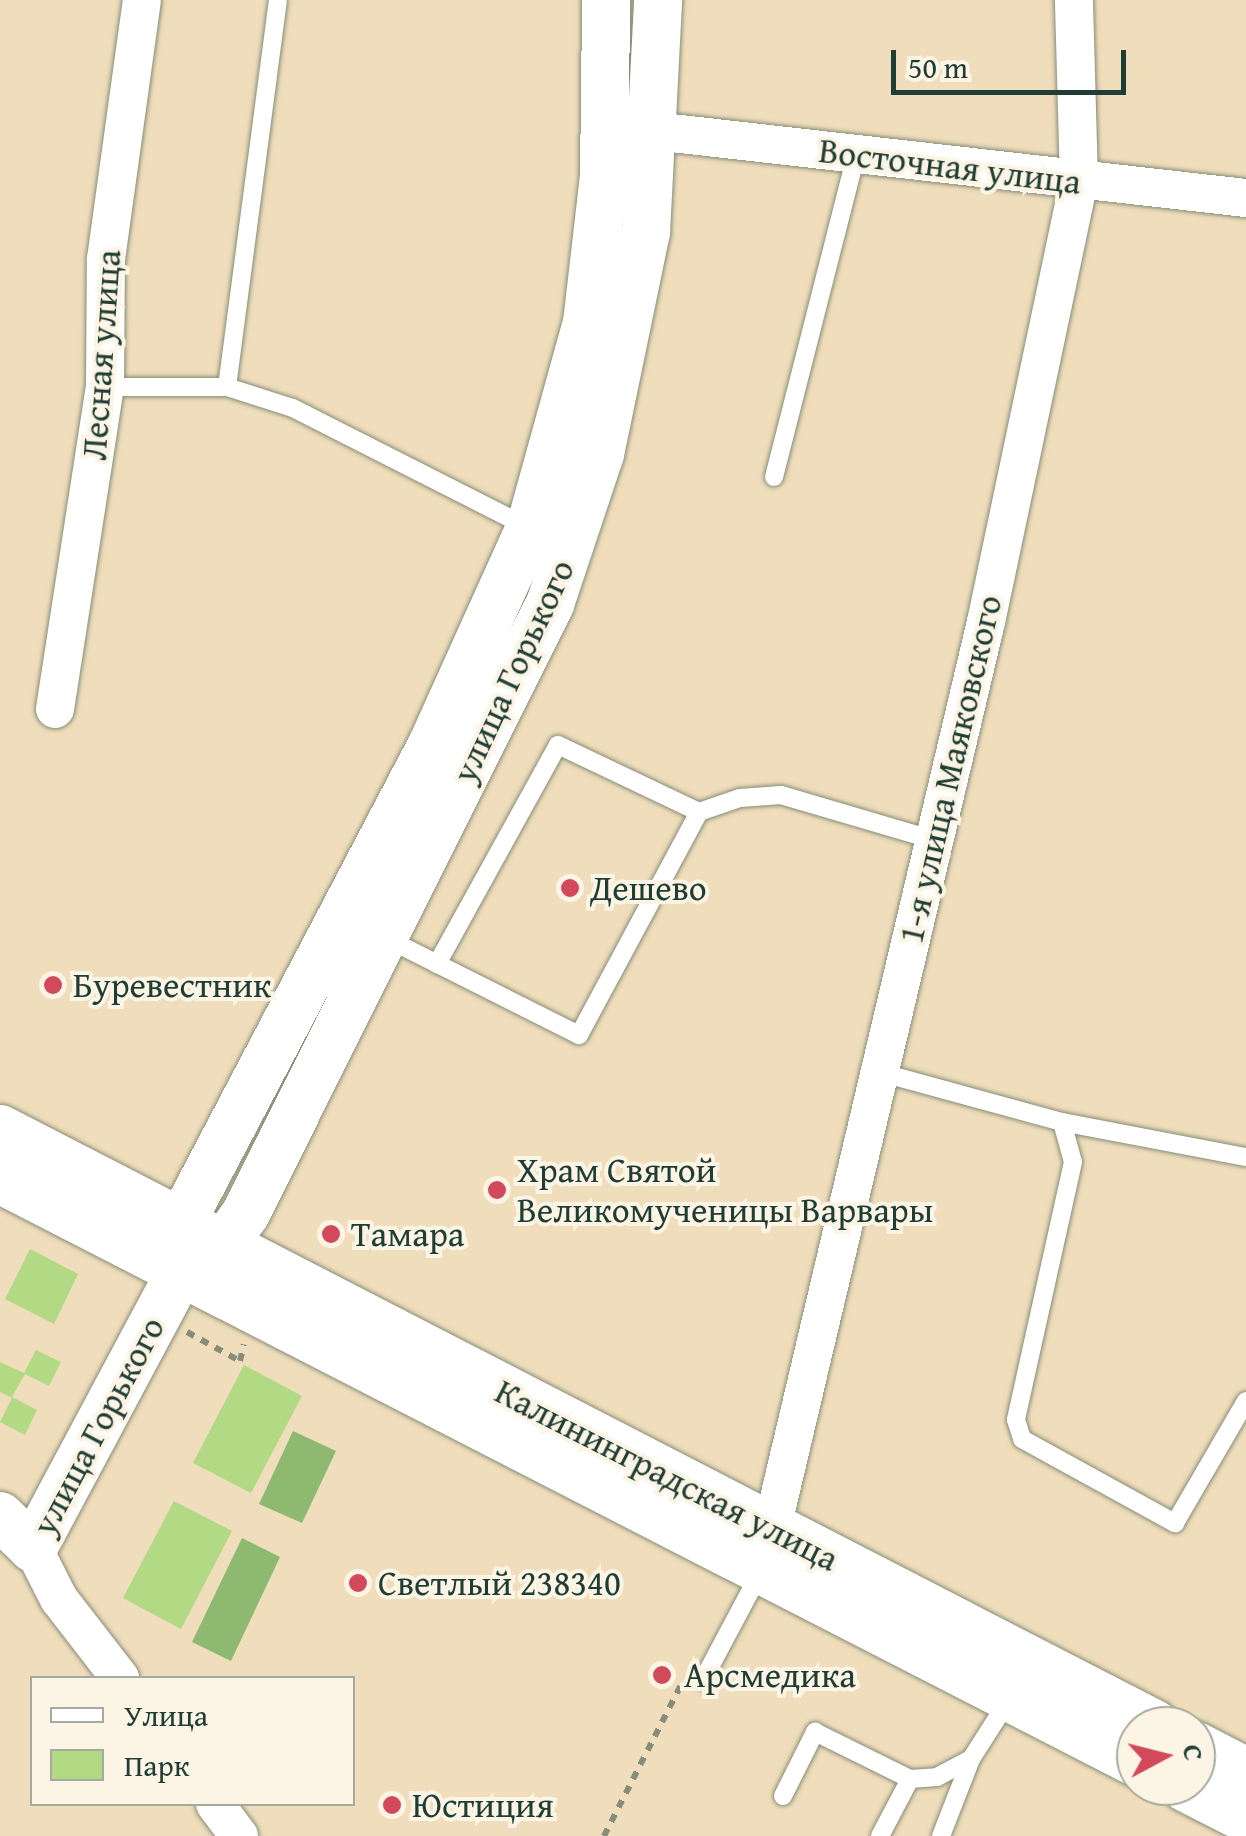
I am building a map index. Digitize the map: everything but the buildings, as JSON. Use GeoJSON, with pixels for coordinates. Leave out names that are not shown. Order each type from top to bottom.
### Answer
{"type":"FeatureCollection","features":[{"type":"Feature","properties":{"kind":"main road"},"geometry":{"type":"LineString","coordinates":[[0,1131],[195,1246]]}},
{"type":"Feature","properties":{"kind":"main road"},"geometry":{"type":"LineString","coordinates":[[0,1177],[195,1246]]}},
{"type":"Feature","properties":{"kind":"main road","name":"Калининградская улица"},"geometry":{"type":"LineString","coordinates":[[195,1246],[766,1551],[1010,1696],[1116,1750]]}},
{"type":"Feature","properties":{"kind":"main road","name":"Калининградская улица"},"geometry":{"type":"LineString","coordinates":[[766,1551],[1116,1709]]}},
{"type":"Feature","properties":{"kind":"street","name":"Лесная улица"},"geometry":{"type":"LineString","coordinates":[[56,709],[105,387],[106,258],[142,0]]}},
{"type":"Feature","properties":{"kind":"street","name":"улица Горького"},"geometry":{"type":"LineString","coordinates":[[118,1676],[16,1532],[383,937],[481,694],[587,323],[606,126],[606,0]]}},
{"type":"Feature","properties":{"kind":"street","name":"улица Горького"},"geometry":{"type":"LineString","coordinates":[[195,1246],[481,694],[550,604],[600,454],[646,232],[658,0]]}},
{"type":"Feature","properties":{"kind":"street","name":"1-я улица Маяковского"},"geometry":{"type":"LineString","coordinates":[[766,1551],[934,840],[1078,182],[1074,0]]}},
{"type":"Feature","properties":{"kind":"street"},"geometry":{"type":"LineString","coordinates":[[606,126],[654,131]]}},
{"type":"Feature","properties":{"kind":"street","name":"Восточная улица"},"geometry":{"type":"LineString","coordinates":[[654,131],[1246,198]]}},
{"type":"Feature","properties":{"kind":"street"},"geometry":{"type":"LineString","coordinates":[[216,1806],[239,1836]]}},
{"type":"Feature","properties":{"kind":"lane"},"geometry":{"type":"LineString","coordinates":[[227,387],[278,1]]}},
{"type":"Feature","properties":{"kind":"lane"},"geometry":{"type":"LineString","coordinates":[[774,477],[856,154]]}},
{"type":"Feature","properties":{"kind":"lane"},"geometry":{"type":"LineString","coordinates":[[105,387],[227,387],[292,408],[530,528]]}},
{"type":"Feature","properties":{"kind":"lane"},"geometry":{"type":"LineString","coordinates":[[437,964],[558,745],[700,812]]}},
{"type":"Feature","properties":{"kind":"lane"},"geometry":{"type":"LineString","coordinates":[[383,937],[579,1034],[700,812],[740,798],[781,795],[934,840]]}},
{"type":"Feature","properties":{"kind":"lane"},"geometry":{"type":"LineString","coordinates":[[879,1072],[1062,1122],[1246,1157]]}},
{"type":"Feature","properties":{"kind":"lane"},"geometry":{"type":"LineString","coordinates":[[1062,1122],[1073,1162],[1016,1420],[1022,1439],[1175,1523],[1246,1401]]}},
{"type":"Feature","properties":{"kind":"lane"},"geometry":{"type":"LineString","coordinates":[[703,1680],[766,1551]]}},
{"type":"Feature","properties":{"kind":"lane"},"geometry":{"type":"LineString","coordinates":[[941,1836],[971,1759],[1010,1696]]}},
{"type":"Feature","properties":{"kind":"lane"},"geometry":{"type":"LineString","coordinates":[[783,1796],[816,1732],[910,1779],[937,1777],[971,1759]]}},
{"type":"Feature","properties":{"kind":"lane"},"geometry":{"type":"LineString","coordinates":[[880,1836],[910,1779]]}},
{"type":"Feature","properties":{"kind":"path"},"geometry":{"type":"LineString","coordinates":[[604,1836],[682,1684],[703,1680]]}},
{"type":"Feature","properties":{"kind":"green space"},"geometry":{"type":"Polygon","coordinates":[[[30,1249],[78,1274],[54,1324],[5,1299],[30,1249]]]}},
{"type":"Feature","properties":{"kind":"green space"},"geometry":{"type":"Polygon","coordinates":[[[36,1350],[61,1362],[49,1386],[25,1374],[12,1397],[37,1410],[25,1435],[0,1422],[12,1398],[0,1392],[0,1362],[24,1373],[36,1350]]]}},
{"type":"Feature","properties":{"kind":"green space"},"geometry":{"type":"Polygon","coordinates":[[[244,1365],[302,1396],[251,1493],[193,1463],[244,1365]]]}},
{"type":"Feature","properties":{"kind":"green space"},"geometry":{"type":"Polygon","coordinates":[[[293,1431],[336,1451],[302,1523],[259,1504],[293,1431]]]}},
{"type":"Feature","properties":{"kind":"green space"},"geometry":{"type":"Polygon","coordinates":[[[174,1501],[232,1531],[181,1629],[123,1598],[174,1501]]]}},
{"type":"Feature","properties":{"kind":"green space"},"geometry":{"type":"Polygon","coordinates":[[[242,1538],[280,1557],[231,1661],[192,1642],[242,1538]]]}},
{"type":"Feature","properties":{"kind":"place","name":"Дешево"},"geometry":{"type":"Point","coordinates":[570,888]}},
{"type":"Feature","properties":{"kind":"place","name":"Буревестник"},"geometry":{"type":"Point","coordinates":[53,985]}},
{"type":"Feature","properties":{"kind":"place","name":"Храм Святой Великомученицы Варвары"},"geometry":{"type":"Point","coordinates":[497,1190]}},
{"type":"Feature","properties":{"kind":"place","name":"Тамара"},"geometry":{"type":"Point","coordinates":[331,1234]}},
{"type":"Feature","properties":{"kind":"place","name":"Светлый 238340"},"geometry":{"type":"Point","coordinates":[358,1583]}},
{"type":"Feature","properties":{"kind":"place","name":"Арсмедика"},"geometry":{"type":"Point","coordinates":[662,1675]}},
{"type":"Feature","properties":{"kind":"place","name":"Юстиция"},"geometry":{"type":"Point","coordinates":[392,1805]}}]}
